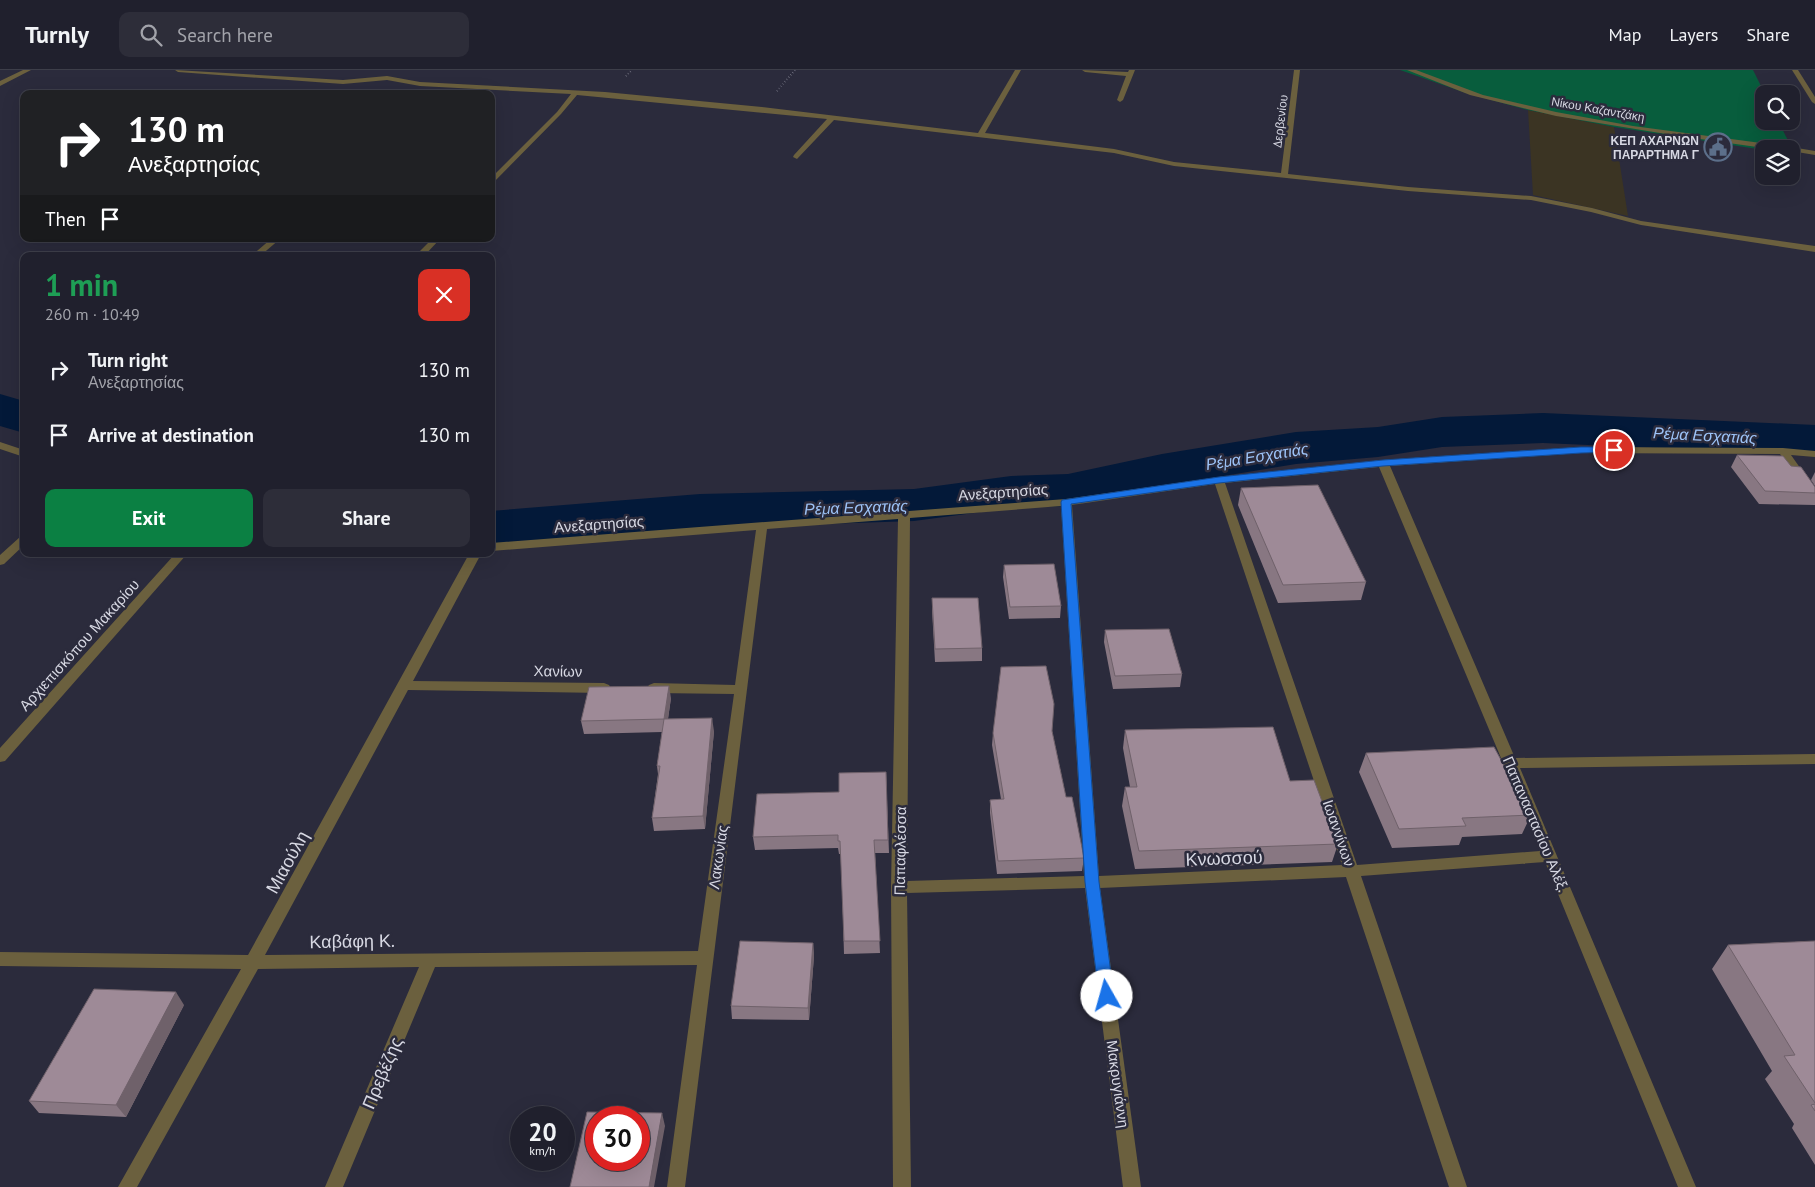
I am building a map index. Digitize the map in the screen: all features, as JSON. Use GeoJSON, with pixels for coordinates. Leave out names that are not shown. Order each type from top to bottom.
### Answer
{"type":"FeatureCollection","features":[{"type":"Feature","properties":{"kind":"street"},"geometry":{"type":"LineString","coordinates":[[0,84],[28,70]]}},
{"type":"Feature","properties":{"kind":"street"},"geometry":{"type":"LineString","coordinates":[[178,70],[254,78],[343,82],[386,74],[420,84],[662,99],[833,117],[1114,151],[1174,164],[1408,189],[1531,198],[1592,210],[1641,223],[1815,249]]}},
{"type":"Feature","properties":{"kind":"street"},"geometry":{"type":"LineString","coordinates":[[980,135],[1018,70]]}},
{"type":"Feature","properties":{"kind":"street"},"geometry":{"type":"LineString","coordinates":[[1085,70],[1131,72],[1120,100]]}},
{"type":"Feature","properties":{"kind":"street","name":"Δερβενίου"},"geometry":{"type":"LineString","coordinates":[[1284,176],[1297,70]]}},
{"type":"Feature","properties":{"kind":"street","name":"Νίκου Καζαντζάκη"},"geometry":{"type":"LineString","coordinates":[[1410,70],[1480,96],[1541,111],[1755,144]]}},
{"type":"Feature","properties":{"kind":"street"},"geometry":{"type":"LineString","coordinates":[[1796,70],[1813,94],[1815,102]]}},
{"type":"Feature","properties":{"kind":"street"},"geometry":{"type":"LineString","coordinates":[[452,90],[455,87]]}},
{"type":"Feature","properties":{"kind":"street"},"geometry":{"type":"LineString","coordinates":[[495,179],[559,113],[575,93]]}},
{"type":"Feature","properties":{"kind":"street"},"geometry":{"type":"LineString","coordinates":[[797,157],[833,117]]}},
{"type":"Feature","properties":{"kind":"street","name":"Νίκου Καζαντζάκη"},"geometry":{"type":"LineString","coordinates":[[1800,151],[1815,153]]}},
{"type":"Feature","properties":{"kind":"street"},"geometry":{"type":"LineString","coordinates":[[260,252],[272,242]]}},
{"type":"Feature","properties":{"kind":"street"},"geometry":{"type":"LineString","coordinates":[[423,252],[433,242]]}},
{"type":"Feature","properties":{"kind":"street"},"geometry":{"type":"LineString","coordinates":[[0,444],[20,452]]}},
{"type":"Feature","properties":{"kind":"street","name":"Ανεξαρτησίας"},"geometry":{"type":"LineString","coordinates":[[495,547],[1066,502],[1219,480],[1383,463],[1581,450],[1783,451],[1815,454]]}},
{"type":"Feature","properties":{"kind":"street"},"geometry":{"type":"LineString","coordinates":[[1783,451],[1815,497]]}},
{"type":"Feature","properties":{"kind":"street","name":"Παπαναστασίου Αλέξ."},"geometry":{"type":"LineString","coordinates":[[1383,463],[1511,763],[1687,1187]]}},
{"type":"Feature","properties":{"kind":"street","name":"Ιωαννίνων"},"geometry":{"type":"LineString","coordinates":[[1219,480],[1458,1187]]}},
{"type":"Feature","properties":{"kind":"street","name":"Μακρυγιάννη"},"geometry":{"type":"LineString","coordinates":[[1066,502],[1092,882],[1132,1187]]}},
{"type":"Feature","properties":{"kind":"street","name":"Παπαφλέσσα"},"geometry":{"type":"LineString","coordinates":[[902,1187],[899,887],[904,514]]}},
{"type":"Feature","properties":{"kind":"street","name":"Λακωνίας"},"geometry":{"type":"LineString","coordinates":[[676,1187],[704,958],[742,690],[762,526]]}},
{"type":"Feature","properties":{"kind":"street"},"geometry":{"type":"LineString","coordinates":[[0,561],[20,543]]}},
{"type":"Feature","properties":{"kind":"street","name":"Αρχιεπισκόπου Μακαρίου"},"geometry":{"type":"LineString","coordinates":[[0,757],[178,557]]}},
{"type":"Feature","properties":{"kind":"street","name":"Μιαούλη"},"geometry":{"type":"LineString","coordinates":[[127,1187],[253,962],[473,557]]}},
{"type":"Feature","properties":{"kind":"street","name":"Χανίων"},"geometry":{"type":"LineString","coordinates":[[404,685],[613,688]]}},
{"type":"Feature","properties":{"kind":"street"},"geometry":{"type":"LineString","coordinates":[[642,688],[742,690]]}},
{"type":"Feature","properties":{"kind":"street"},"geometry":{"type":"LineString","coordinates":[[1511,763],[1815,759]]}},
{"type":"Feature","properties":{"kind":"street","name":"Κνωσσού"},"geometry":{"type":"LineString","coordinates":[[899,887],[1092,882],[1352,871],[1550,856]]}},
{"type":"Feature","properties":{"kind":"street","name":"Καβάφη Κ."},"geometry":{"type":"LineString","coordinates":[[0,959],[253,962],[704,958]]}},
{"type":"Feature","properties":{"kind":"street","name":"Πρεβέζης"},"geometry":{"type":"LineString","coordinates":[[334,1187],[430,960]]}},
{"type":"Feature","properties":{"kind":"shaded area"},"geometry":{"type":"Polygon","coordinates":[[[1528,110],[1614,127],[1628,216],[1533,195],[1528,110]]]}},
{"type":"Feature","properties":{"kind":"green space"},"geometry":{"type":"Polygon","coordinates":[[[1400,70],[1753,70],[1760,85],[1755,85],[1755,130],[1783,130],[1788,140],[1755,140],[1755,149],[1614,127],[1528,110],[1466,93],[1400,70]]]}},
{"type":"Feature","properties":{"kind":"building"},"geometry":{"type":"Polygon","coordinates":[[[1737,455],[1783,456],[1791,466],[1801,467],[1815,487],[1815,493],[1765,491],[1737,455]]]}},
{"type":"Feature","properties":{"kind":"building"},"geometry":{"type":"Polygon","coordinates":[[[1318,485],[1366,582],[1283,585],[1241,488],[1318,485]]]}},
{"type":"Feature","properties":{"kind":"building"},"geometry":{"type":"Polygon","coordinates":[[[1054,564],[1061,606],[1010,607],[1004,565],[1054,564]]]}},
{"type":"Feature","properties":{"kind":"building"},"geometry":{"type":"Polygon","coordinates":[[[932,598],[978,598],[982,648],[935,649],[932,598]]]}},
{"type":"Feature","properties":{"kind":"building"},"geometry":{"type":"Polygon","coordinates":[[[1169,629],[1182,674],[1115,676],[1105,630],[1169,629]]]}},
{"type":"Feature","properties":{"kind":"building"},"geometry":{"type":"Polygon","coordinates":[[[1046,666],[1054,704],[1052,731],[1066,797],[1072,797],[1084,858],[998,861],[990,800],[1004,799],[993,733],[1001,667],[1046,666]]]}},
{"type":"Feature","properties":{"kind":"building"},"geometry":{"type":"Polygon","coordinates":[[[669,686],[664,719],[581,721],[589,687],[669,686]]]}},
{"type":"Feature","properties":{"kind":"building"},"geometry":{"type":"Polygon","coordinates":[[[712,718],[703,816],[652,818],[660,766],[657,766],[664,719],[712,718]]]}},
{"type":"Feature","properties":{"kind":"building"},"geometry":{"type":"Polygon","coordinates":[[[1273,727],[1290,781],[1314,780],[1338,844],[1139,851],[1125,787],[1137,787],[1125,730],[1273,727]]]}},
{"type":"Feature","properties":{"kind":"building"},"geometry":{"type":"Polygon","coordinates":[[[1494,747],[1531,815],[1462,818],[1466,826],[1399,829],[1366,753],[1494,747]]]}},
{"type":"Feature","properties":{"kind":"building"},"geometry":{"type":"Polygon","coordinates":[[[886,772],[888,840],[874,840],[880,941],[844,941],[840,841],[838,841],[838,835],[753,837],[757,794],[839,792],[839,773],[886,772]]]}},
{"type":"Feature","properties":{"kind":"building"},"geometry":{"type":"Polygon","coordinates":[[[740,941],[813,943],[808,1008],[731,1006],[740,941]]]}},
{"type":"Feature","properties":{"kind":"building"},"geometry":{"type":"Polygon","coordinates":[[[1815,941],[1815,1103],[1784,1056],[1795,1055],[1728,945],[1815,941]]]}},
{"type":"Feature","properties":{"kind":"building"},"geometry":{"type":"Polygon","coordinates":[[[94,989],[176,992],[116,1105],[29,1101],[94,989]]]}},
{"type":"Feature","properties":{"kind":"building"},"geometry":{"type":"Polygon","coordinates":[[[650,1113],[662,1113],[649,1187],[570,1187],[585,1121],[585,1171],[650,1171],[650,1113]]]}},
{"type":"Feature","properties":{"kind":"waterway","name":"Ρέμα Εσχατιάς"},"geometry":{"type":"LineString","coordinates":[[0,409],[20,416]]}},
{"type":"Feature","properties":{"kind":"waterway","name":"Ρέμα Εσχατιάς"},"geometry":{"type":"LineString","coordinates":[[495,528],[700,511],[914,505],[1011,492],[1068,490],[1162,470],[1296,448],[1378,442],[1442,432],[1543,428],[1815,440]]}},
{"type":"Feature","properties":{"kind":"place","name":"ΚΕΠ ΑΧΑΡΝΩΝ ΠΑΡΑΡΤΗΜΑ Γ"},"geometry":{"type":"Point","coordinates":[1718,147]}},
{"type":"Feature","properties":{"kind":"route"},"geometry":{"type":"LineString","coordinates":[[1107,996],[1092,882],[1066,502],[1219,480],[1383,463],[1581,450],[1614,450]]}}]}
